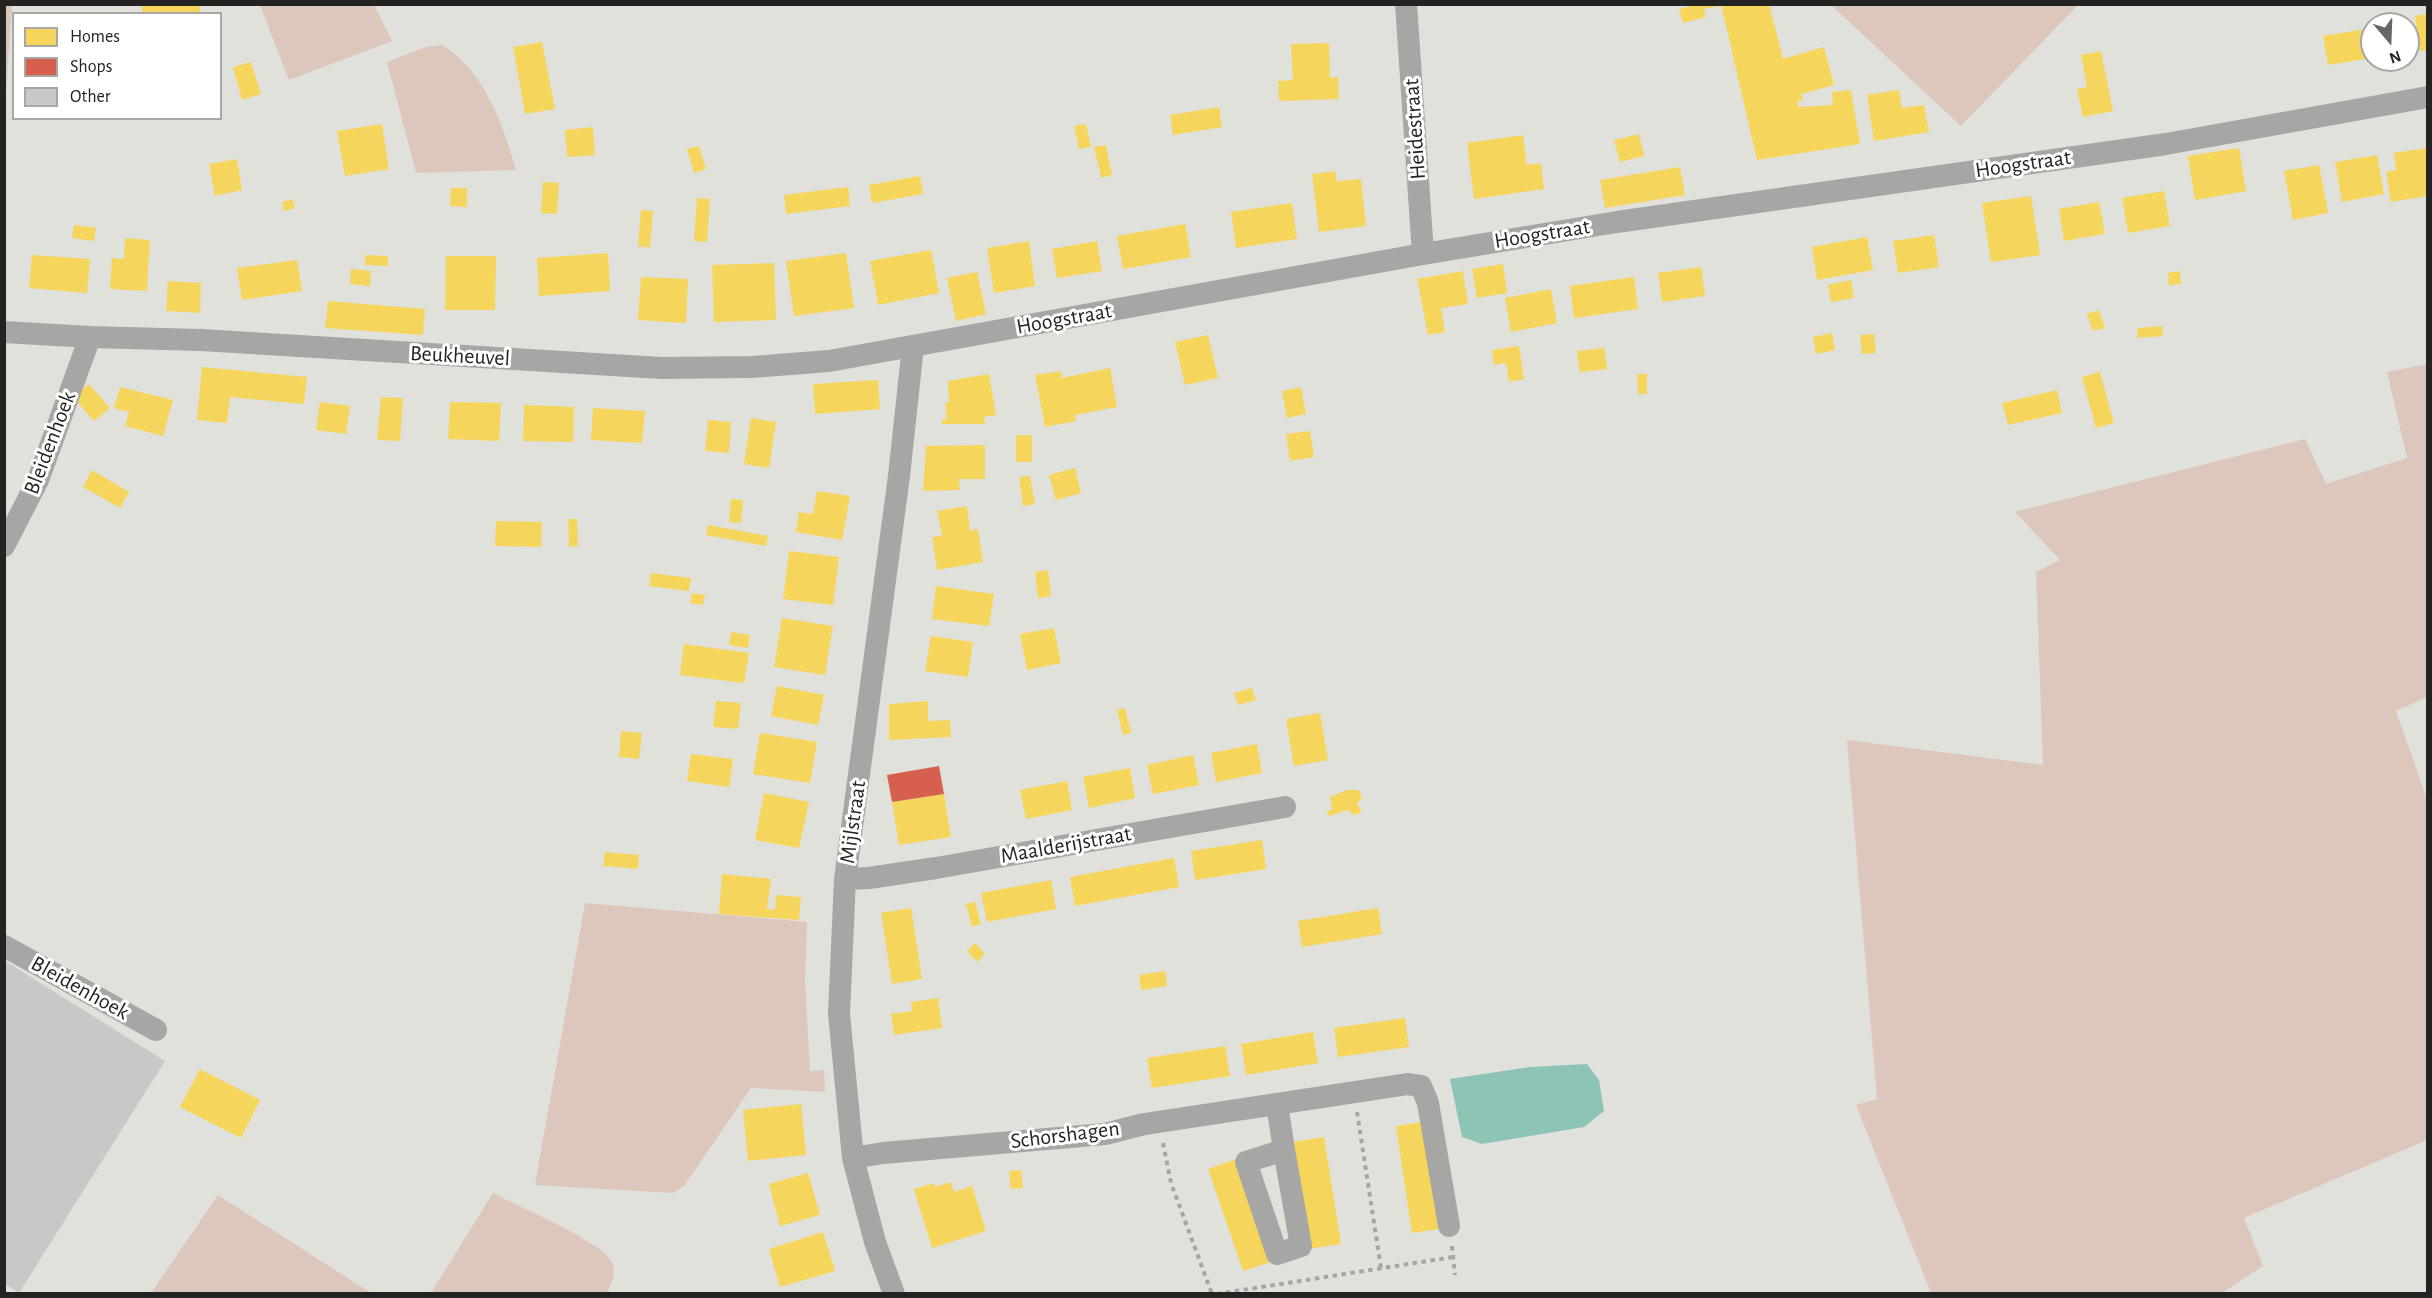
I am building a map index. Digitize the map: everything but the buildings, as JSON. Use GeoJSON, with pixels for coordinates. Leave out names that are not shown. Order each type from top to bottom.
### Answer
{"type":"FeatureCollection","features":[{"type":"Feature","properties":{"kind":"street","name":"Heidestraat"},"geometry":{"type":"LineString","coordinates":[[1406,4],[1423,254]]}},
{"type":"Feature","properties":{"kind":"street","name":"Hoogstraat"},"geometry":{"type":"LineString","coordinates":[[913,346],[1423,254],[1617,222],[2176,149],[2427,97]]}},
{"type":"Feature","properties":{"kind":"street","name":"Beukheuvel"},"geometry":{"type":"LineString","coordinates":[[4,332],[201,340],[702,368],[753,367],[829,361],[913,346]]}},
{"type":"Feature","properties":{"kind":"street","name":"Bleidenhoek"},"geometry":{"type":"LineString","coordinates":[[4,546],[38,480],[90,337]]}},
{"type":"Feature","properties":{"kind":"street","name":"Mijlstraat"},"geometry":{"type":"LineString","coordinates":[[894,1293],[875,1242],[853,1158],[839,1014],[845,879],[899,476],[913,346]]}},
{"type":"Feature","properties":{"kind":"street","name":"Maalderijstraat"},"geometry":{"type":"LineString","coordinates":[[845,879],[869,878],[936,868],[1286,807]]}},
{"type":"Feature","properties":{"kind":"street","name":"Bleidenhoek"},"geometry":{"type":"LineString","coordinates":[[4,946],[156,1030]]}},
{"type":"Feature","properties":{"kind":"street","name":"Schorshagen"},"geometry":{"type":"LineString","coordinates":[[853,1158],[883,1153],[1105,1134],[1159,1121],[1407,1083],[1421,1086],[1428,1103],[1449,1226]]}},
{"type":"Feature","properties":{"kind":"street"},"geometry":{"type":"LineString","coordinates":[[1277,1104],[1284,1150]]}},
{"type":"Feature","properties":{"kind":"path"},"geometry":{"type":"LineString","coordinates":[[1354,1092],[1381,1268]]}},
{"type":"Feature","properties":{"kind":"path"},"geometry":{"type":"LineString","coordinates":[[1159,1121],[1171,1183],[1212,1293]]}},
{"type":"Feature","properties":{"kind":"path"},"geometry":{"type":"LineString","coordinates":[[1449,1226],[1455,1275]]}},
{"type":"Feature","properties":{"kind":"path"},"geometry":{"type":"LineString","coordinates":[[1217,1293],[1453,1257]]}},
{"type":"Feature","properties":{"kind":"shaded area"},"geometry":{"type":"Polygon","coordinates":[[[4,5],[12,5],[6,93],[4,93],[4,5]]]}},
{"type":"Feature","properties":{"kind":"shaded area"},"geometry":{"type":"Polygon","coordinates":[[[260,5],[374,5],[392,41],[289,80],[260,5]]]}},
{"type":"Feature","properties":{"kind":"shaded area"},"geometry":{"type":"Polygon","coordinates":[[[1831,5],[2078,5],[1961,126],[1831,5]]]}},
{"type":"Feature","properties":{"kind":"shaded area"},"geometry":{"type":"Polygon","coordinates":[[[442,45],[457,56],[480,83],[498,117],[516,170],[416,173],[387,62],[426,47],[442,45]]]}},
{"type":"Feature","properties":{"kind":"shaded area"},"geometry":{"type":"Polygon","coordinates":[[[2427,364],[2427,697],[2396,711],[2427,799],[2427,1140],[2244,1218],[2263,1266],[2222,1293],[1931,1293],[1856,1105],[1877,1099],[1847,740],[2043,765],[2036,572],[2060,560],[2015,512],[2305,439],[2326,484],[2407,458],[2387,372],[2427,364]]]}},
{"type":"Feature","properties":{"kind":"shaded area"},"geometry":{"type":"Polygon","coordinates":[[[585,903],[807,922],[805,980],[810,1071],[824,1070],[825,1092],[751,1088],[684,1186],[673,1193],[535,1185],[585,903]]]}},
{"type":"Feature","properties":{"kind":"shaded area"},"geometry":{"type":"Polygon","coordinates":[[[1587,1064],[1599,1080],[1604,1111],[1584,1127],[1482,1144],[1462,1137],[1450,1079],[1530,1067],[1587,1064]]]}},
{"type":"Feature","properties":{"kind":"shaded area"},"geometry":{"type":"Polygon","coordinates":[[[493,1193],[574,1233],[602,1251],[610,1259],[614,1268],[607,1293],[431,1293],[493,1193]]]}},
{"type":"Feature","properties":{"kind":"shaded area"},"geometry":{"type":"Polygon","coordinates":[[[218,1195],[371,1293],[151,1293],[218,1195]]]}}]}
